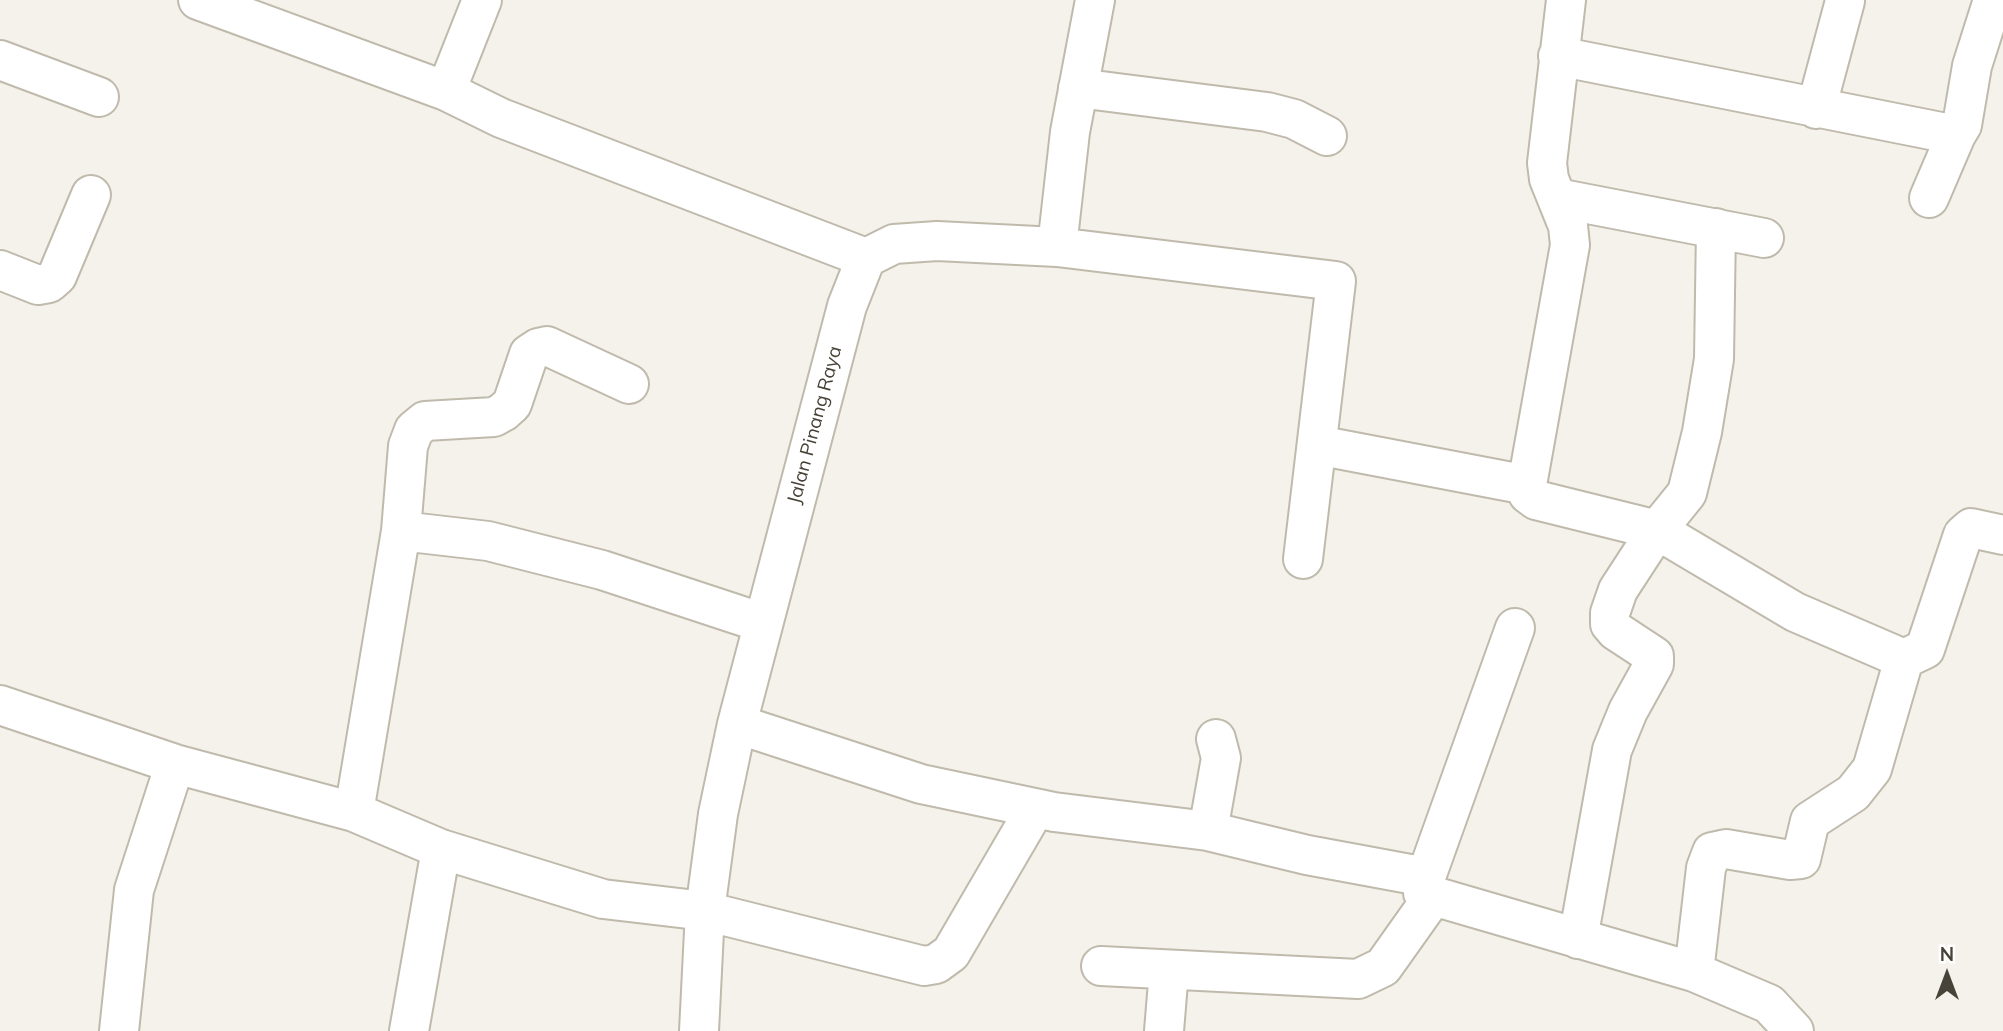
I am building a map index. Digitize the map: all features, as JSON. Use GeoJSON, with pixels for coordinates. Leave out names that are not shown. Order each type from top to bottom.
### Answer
{"type":"FeatureCollection","features":[{"type":"Feature","properties":{"kind":"street"},"geometry":{"type":"LineString","coordinates":[[198,0],[446,91],[513,122],[866,258],[894,244],[937,241],[1057,247],[1336,281],[1303,559]]}},
{"type":"Feature","properties":{"kind":"street"},"geometry":{"type":"LineString","coordinates":[[446,91],[482,0]]}},
{"type":"Feature","properties":{"kind":"street"},"geometry":{"type":"LineString","coordinates":[[1057,247],[1062,184],[1095,0]]}},
{"type":"Feature","properties":{"kind":"street"},"geometry":{"type":"LineString","coordinates":[[1566,0],[1547,163],[1549,178],[1568,226],[1570,245],[1527,485],[1528,494],[1536,499],[1657,530],[1795,612],[1904,659]]}},
{"type":"Feature","properties":{"kind":"street"},"geometry":{"type":"LineString","coordinates":[[1930,198],[1962,125],[1972,66],[1993,0]]}},
{"type":"Feature","properties":{"kind":"street"},"geometry":{"type":"LineString","coordinates":[[1816,109],[1845,1]]}},
{"type":"Feature","properties":{"kind":"street"},"geometry":{"type":"LineString","coordinates":[[1558,56],[1956,135]]}},
{"type":"Feature","properties":{"kind":"street"},"geometry":{"type":"LineString","coordinates":[[0,61],[99,97]]}},
{"type":"Feature","properties":{"kind":"street"},"geometry":{"type":"LineString","coordinates":[[1078,88],[1268,112],[1294,120],[1327,136]]}},
{"type":"Feature","properties":{"kind":"street"},"geometry":{"type":"LineString","coordinates":[[0,270],[38,285],[49,283],[57,276],[91,195]]}},
{"type":"Feature","properties":{"kind":"street"},"geometry":{"type":"LineString","coordinates":[[1557,198],[1764,238]]}},
{"type":"Feature","properties":{"kind":"street"},"geometry":{"type":"LineString","coordinates":[[1578,939],[1612,750],[1628,711],[1654,664],[1654,656],[1616,631],[1610,624],[1610,613],[1618,590],[1657,530],[1686,493],[1702,432],[1714,359],[1716,228]]}},
{"type":"Feature","properties":{"kind":"street","name":"Jalan Pinang Raya"},"geometry":{"type":"LineString","coordinates":[[699,1031],[705,911],[718,814],[737,724],[847,306],[866,258]]}},
{"type":"Feature","properties":{"kind":"street"},"geometry":{"type":"LineString","coordinates":[[354,812],[401,531],[408,446],[414,430],[425,421],[494,417],[503,412],[512,404],[529,354],[547,346],[629,384]]}},
{"type":"Feature","properties":{"kind":"street"},"geometry":{"type":"LineString","coordinates":[[1317,445],[1527,485]]}},
{"type":"Feature","properties":{"kind":"street"},"geometry":{"type":"LineString","coordinates":[[1694,972],[1706,868],[1712,852],[1726,849],[1790,860],[1801,859],[1810,821],[1853,793],[1872,769],[1904,659],[1925,649],[1964,535],[1971,528],[2003,535]]}},
{"type":"Feature","properties":{"kind":"street"},"geometry":{"type":"LineString","coordinates":[[401,531],[488,541],[577,564],[763,623]]}},
{"type":"Feature","properties":{"kind":"street"},"geometry":{"type":"LineString","coordinates":[[1101,966],[1358,979],[1383,967],[1429,888],[1515,628]]}},
{"type":"Feature","properties":{"kind":"street"},"geometry":{"type":"LineString","coordinates":[[0,705],[175,764],[354,812],[441,849],[603,899],[705,911],[924,966],[936,964],[951,953],[1035,809]]}},
{"type":"Feature","properties":{"kind":"street"},"geometry":{"type":"LineString","coordinates":[[737,724],[921,784],[1035,809],[1208,831],[1429,888],[1578,939],[1694,972],[1782,1018]]}},
{"type":"Feature","properties":{"kind":"street"},"geometry":{"type":"LineString","coordinates":[[1208,831],[1221,758],[1216,739]]}},
{"type":"Feature","properties":{"kind":"street"},"geometry":{"type":"LineString","coordinates":[[119,1031],[134,890],[175,764]]}},
{"type":"Feature","properties":{"kind":"street"},"geometry":{"type":"LineString","coordinates":[[409,1031],[441,849]]}},
{"type":"Feature","properties":{"kind":"street"},"geometry":{"type":"LineString","coordinates":[[1164,1031],[1169,970]]}}]}
